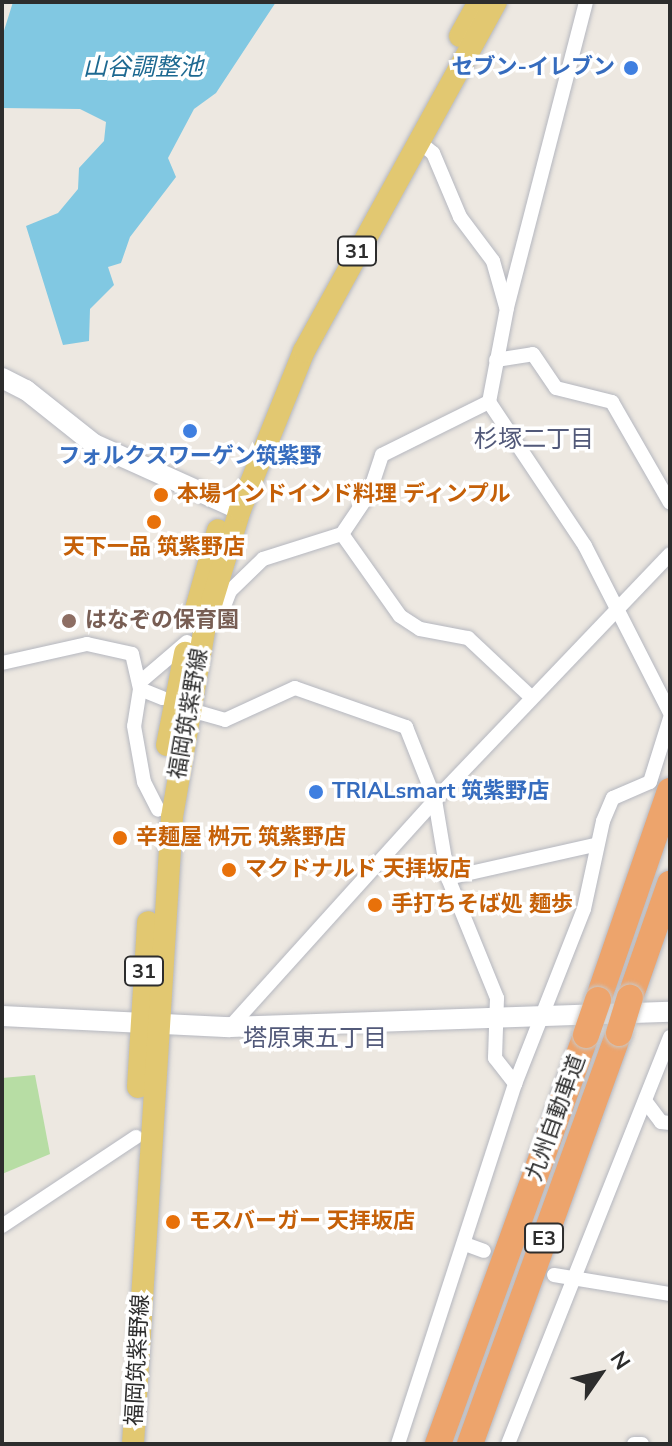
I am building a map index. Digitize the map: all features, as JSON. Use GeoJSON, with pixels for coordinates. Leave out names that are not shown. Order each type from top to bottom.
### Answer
{"type":"FeatureCollection","features":[{"type":"Feature","properties":{"kind":"highway","name":"九州自動車道"},"geometry":{"type":"LineString","coordinates":[[438,1444],[586,1035],[668,795]]}},
{"type":"Feature","properties":{"kind":"highway","name":"九州自動車道"},"geometry":{"type":"LineString","coordinates":[[470,1444],[670,884]]}},
{"type":"Feature","properties":{"kind":"main road","name":"福岡筑紫野線"},"geometry":{"type":"LineString","coordinates":[[133,1444],[158,810],[187,642],[270,391],[310,309],[479,2]]}},
{"type":"Feature","properties":{"kind":"main road","name":"福岡筑紫野線"},"geometry":{"type":"LineString","coordinates":[[118,1444],[136,1137],[172,817],[206,621],[233,508],[304,351],[496,2]]}},
{"type":"Feature","properties":{"kind":"street"},"geometry":{"type":"LineString","coordinates":[[398,1444],[515,1084],[584,909],[595,845],[613,798],[650,782],[670,715],[585,546],[489,402],[507,308],[586,2]]}},
{"type":"Feature","properties":{"kind":"street"},"geometry":{"type":"LineString","coordinates":[[418,141],[433,153],[460,217],[493,261],[507,308]]}},
{"type":"Feature","properties":{"kind":"street"},"geometry":{"type":"LineString","coordinates":[[496,360],[533,354],[556,388],[597,394],[612,402],[670,503]]}},
{"type":"Feature","properties":{"kind":"street"},"geometry":{"type":"LineString","coordinates":[[2,378],[26,390],[94,444],[233,508]]}},
{"type":"Feature","properties":{"kind":"street"},"geometry":{"type":"LineString","coordinates":[[206,621],[223,609],[230,591],[263,559],[342,534],[369,494],[382,455],[489,402]]}},
{"type":"Feature","properties":{"kind":"street"},"geometry":{"type":"LineString","coordinates":[[342,534],[400,616],[420,629],[468,638],[531,697]]}},
{"type":"Feature","properties":{"kind":"street"},"geometry":{"type":"LineString","coordinates":[[230,1027],[435,800],[670,554]]}},
{"type":"Feature","properties":{"kind":"street"},"geometry":{"type":"LineString","coordinates":[[140,686],[187,642]]}},
{"type":"Feature","properties":{"kind":"street"},"geometry":{"type":"LineString","coordinates":[[2,663],[87,644],[111,646],[136,659],[140,686],[134,726],[144,782],[158,810]]}},
{"type":"Feature","properties":{"kind":"street"},"geometry":{"type":"LineString","coordinates":[[140,686],[162,698]]}},
{"type":"Feature","properties":{"kind":"street"},"geometry":{"type":"LineString","coordinates":[[201,713],[225,720],[295,688],[406,727],[435,800],[448,878],[497,998],[495,1058],[515,1084]]}},
{"type":"Feature","properties":{"kind":"street"},"geometry":{"type":"LineString","coordinates":[[448,878],[595,845]]}},
{"type":"Feature","properties":{"kind":"street"},"geometry":{"type":"LineString","coordinates":[[2,1016],[230,1027],[496,1022],[670,1012]]}},
{"type":"Feature","properties":{"kind":"street"},"geometry":{"type":"LineString","coordinates":[[508,1444],[670,1037]]}},
{"type":"Feature","properties":{"kind":"street"},"geometry":{"type":"LineString","coordinates":[[646,1102],[661,1122],[670,1123]]}},
{"type":"Feature","properties":{"kind":"street"},"geometry":{"type":"LineString","coordinates":[[2,1226],[136,1137]]}},
{"type":"Feature","properties":{"kind":"street"},"geometry":{"type":"LineString","coordinates":[[465,1244],[484,1251]]}},
{"type":"Feature","properties":{"kind":"street"},"geometry":{"type":"LineString","coordinates":[[554,1275],[670,1294]]}},
{"type":"Feature","properties":{"kind":"street"},"geometry":{"type":"LineString","coordinates":[[634,1444],[642,1444]]}},
{"type":"Feature","properties":{"kind":"green space"},"geometry":{"type":"Polygon","coordinates":[[[35,1075],[50,1154],[2,1174],[2,1078],[35,1075]]]}},
{"type":"Feature","properties":{"kind":"water","name":"山谷調整池"},"geometry":{"type":"Polygon","coordinates":[[[13,2],[276,2],[216,93],[194,109],[168,158],[176,177],[130,237],[121,263],[108,267],[114,285],[90,309],[89,341],[63,345],[26,226],[58,213],[78,189],[79,168],[104,141],[106,122],[80,109],[2,108],[2,37],[13,2]]]}},
{"type":"Feature","properties":{"kind":"place","name":"セブン-イレブン"},"geometry":{"type":"Point","coordinates":[631,68]}},
{"type":"Feature","properties":{"kind":"place","name":"フォルクスワーゲン筑紫野"},"geometry":{"type":"Point","coordinates":[190,431]}},
{"type":"Feature","properties":{"kind":"place","name":"本場インドインド料理 ディンプル"},"geometry":{"type":"Point","coordinates":[161,495]}},
{"type":"Feature","properties":{"kind":"place","name":"天下一品 筑紫野店"},"geometry":{"type":"Point","coordinates":[154,522]}},
{"type":"Feature","properties":{"kind":"place","name":"はなぞの保育園"},"geometry":{"type":"Point","coordinates":[69,621]}},
{"type":"Feature","properties":{"kind":"place","name":"TRIALsmart 筑紫野店"},"geometry":{"type":"Point","coordinates":[316,792]}},
{"type":"Feature","properties":{"kind":"place","name":"辛麺屋 桝元 筑紫野店"},"geometry":{"type":"Point","coordinates":[120,838]}},
{"type":"Feature","properties":{"kind":"place","name":"マクドナルド 天拝坂店"},"geometry":{"type":"Point","coordinates":[229,870]}},
{"type":"Feature","properties":{"kind":"place","name":"手打ちそば処 麺歩"},"geometry":{"type":"Point","coordinates":[375,905]}},
{"type":"Feature","properties":{"kind":"place","name":"モスバーガー 天拝坂店"},"geometry":{"type":"Point","coordinates":[173,1222]}},
{"type":"Feature","properties":{"kind":"district","name":"杉塚二丁目"},"geometry":{"type":"Point","coordinates":[534,440]}},
{"type":"Feature","properties":{"kind":"district","name":"塔原東五丁目"},"geometry":{"type":"Point","coordinates":[315,1039]}}]}
